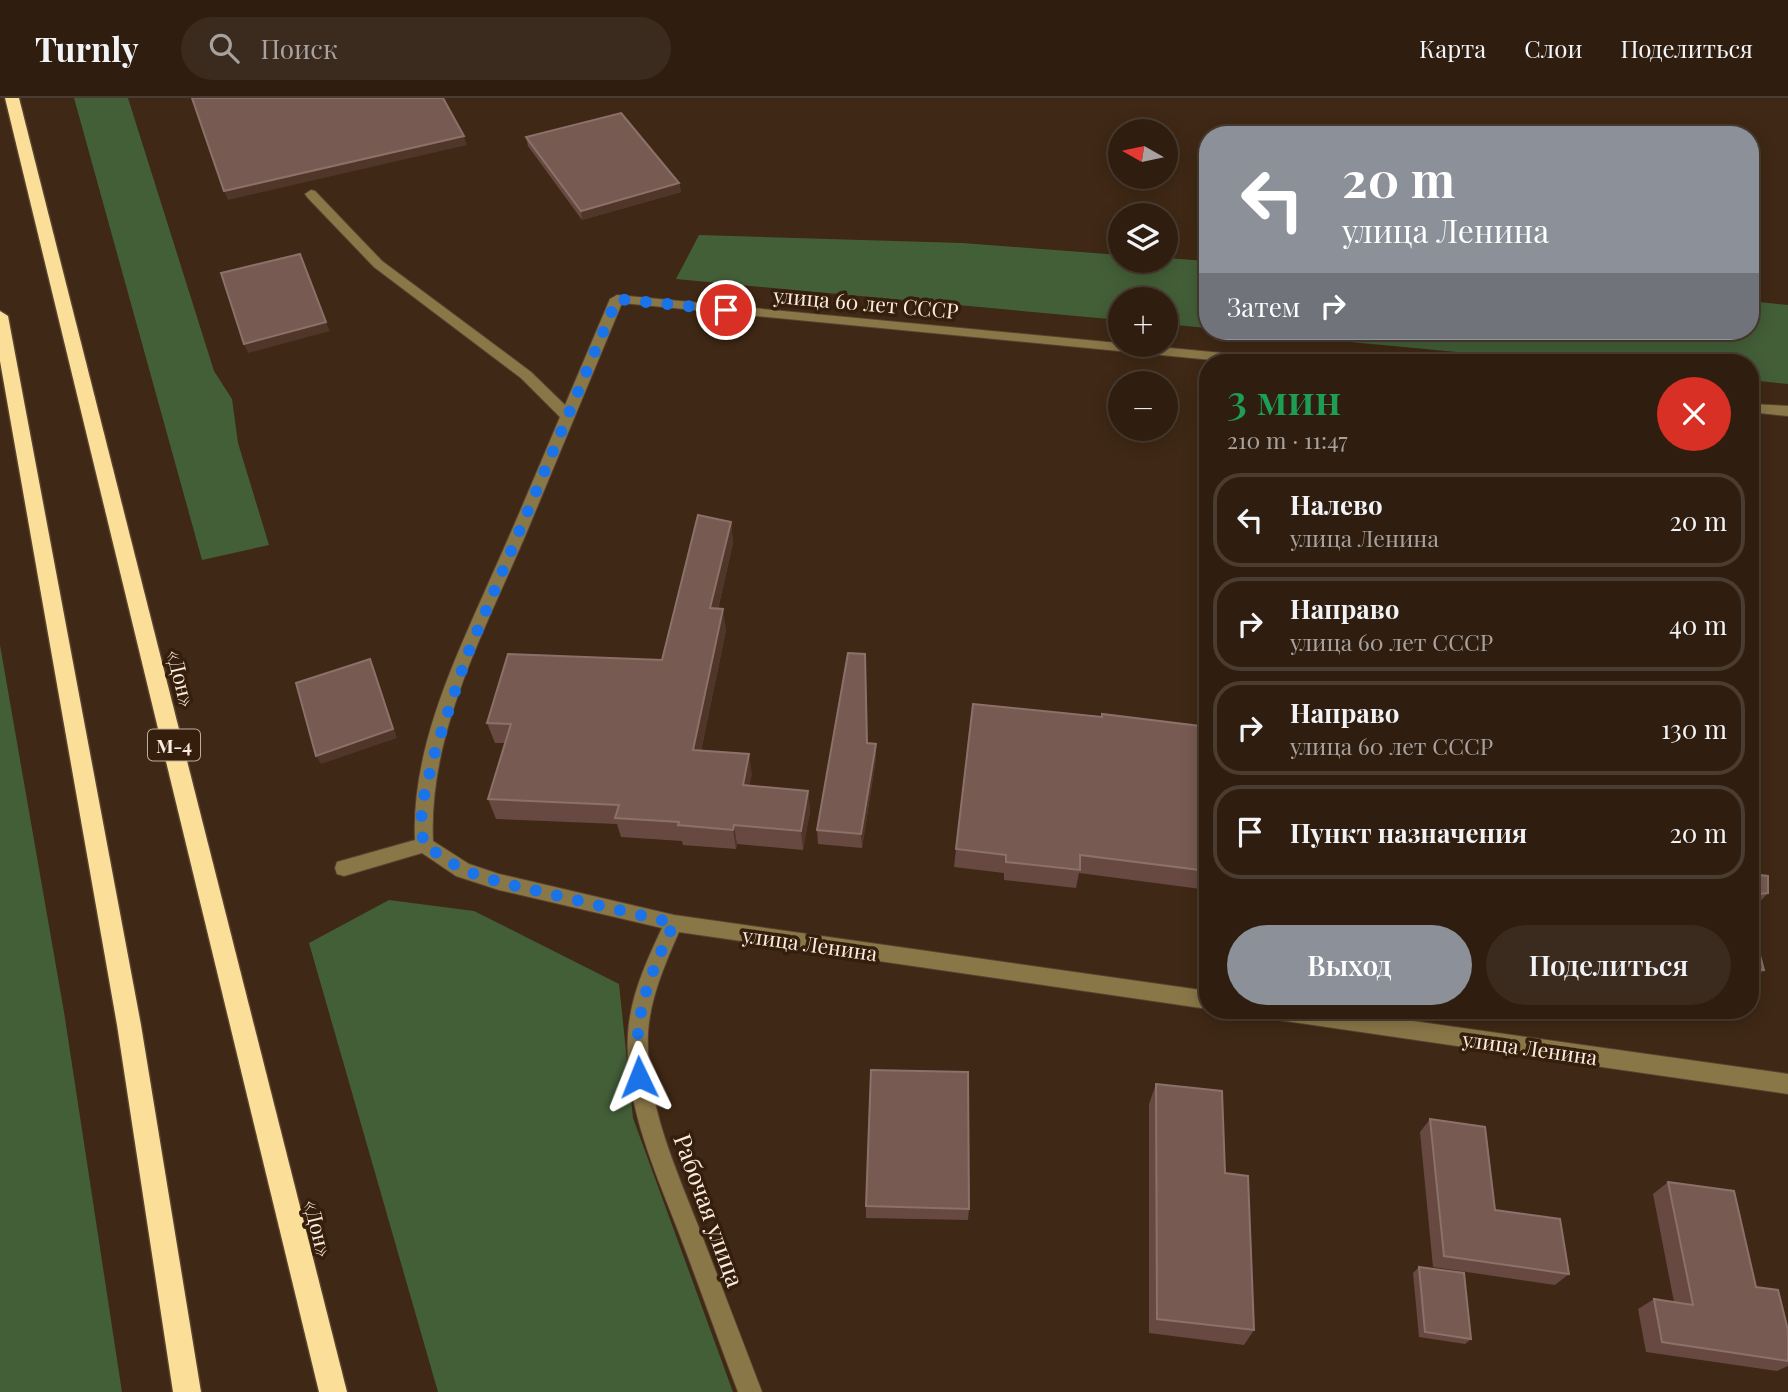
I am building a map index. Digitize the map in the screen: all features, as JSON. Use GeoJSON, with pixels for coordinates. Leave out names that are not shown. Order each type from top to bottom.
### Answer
{"type":"FeatureCollection","features":[{"type":"Feature","properties":{"kind":"highway","name":"«Дон»"},"geometry":{"type":"LineString","coordinates":[[12,98],[333,1392]]}},
{"type":"Feature","properties":{"kind":"highway"},"geometry":{"type":"LineString","coordinates":[[0,316],[129,1025],[187,1392]]}},
{"type":"Feature","properties":{"kind":"street"},"geometry":{"type":"LineString","coordinates":[[311,194],[378,264],[527,374],[568,416]]}},
{"type":"Feature","properties":{"kind":"street","name":"улица 60 лет СССР"},"geometry":{"type":"LineString","coordinates":[[424,845],[421,828],[422,804],[436,748],[466,658],[617,299],[1199,355]]}},
{"type":"Feature","properties":{"kind":"street"},"geometry":{"type":"LineString","coordinates":[[1759,409],[1788,411]]}},
{"type":"Feature","properties":{"kind":"street"},"geometry":{"type":"LineString","coordinates":[[344,868],[424,845]]}},
{"type":"Feature","properties":{"kind":"street","name":"улица Ленина"},"geometry":{"type":"LineString","coordinates":[[424,845],[463,870],[499,882],[674,923],[1199,999]]}},
{"type":"Feature","properties":{"kind":"street","name":"Рабочая улица"},"geometry":{"type":"LineString","coordinates":[[674,923],[656,963],[643,1003],[638,1034],[639,1077],[650,1125],[750,1392]]}},
{"type":"Feature","properties":{"kind":"street","name":"улица Ленина"},"geometry":{"type":"LineString","coordinates":[[1335,1019],[1788,1084]]}},
{"type":"Feature","properties":{"kind":"green space"},"geometry":{"type":"Polygon","coordinates":[[[74,98],[128,98],[214,371],[232,399],[238,443],[269,545],[202,560],[74,98]]]}},
{"type":"Feature","properties":{"kind":"green space"},"geometry":{"type":"Polygon","coordinates":[[[699,235],[962,243],[1108,254],[1108,273],[1178,273],[1178,259],[1199,260],[1199,327],[1178,325],[1178,287],[1108,287],[1108,319],[676,279],[699,235]]]}},
{"type":"Feature","properties":{"kind":"green space"},"geometry":{"type":"Polygon","coordinates":[[[1759,302],[1788,305],[1788,384],[1759,381],[1759,354],[1479,354],[1329,340],[1759,340],[1759,302]]]}},
{"type":"Feature","properties":{"kind":"green space"},"geometry":{"type":"Polygon","coordinates":[[[0,645],[64,1012],[122,1392],[0,1392],[0,645]]]}},
{"type":"Feature","properties":{"kind":"green space"},"geometry":{"type":"Polygon","coordinates":[[[389,900],[474,911],[619,984],[633,1118],[733,1392],[438,1392],[309,943],[389,900]]]}},
{"type":"Feature","properties":{"kind":"building"},"geometry":{"type":"Polygon","coordinates":[[[192,98],[443,98],[464,136],[224,191],[192,98]]]}},
{"type":"Feature","properties":{"kind":"building"},"geometry":{"type":"Polygon","coordinates":[[[621,113],[679,183],[581,211],[526,137],[621,113]]]}},
{"type":"Feature","properties":{"kind":"building"},"geometry":{"type":"Polygon","coordinates":[[[300,254],[326,322],[244,344],[221,273],[300,254]]]}},
{"type":"Feature","properties":{"kind":"building"},"geometry":{"type":"Polygon","coordinates":[[[698,515],[731,522],[710,608],[723,609],[693,750],[749,754],[743,785],[808,791],[801,831],[734,825],[733,830],[678,825],[679,822],[615,818],[619,805],[488,799],[511,724],[487,723],[508,654],[662,660],[698,515]]]}},
{"type":"Feature","properties":{"kind":"building"},"geometry":{"type":"Polygon","coordinates":[[[848,653],[865,654],[867,743],[876,744],[861,834],[817,830],[848,653]]]}},
{"type":"Feature","properties":{"kind":"building"},"geometry":{"type":"Polygon","coordinates":[[[370,659],[393,729],[316,756],[296,683],[370,659]]]}},
{"type":"Feature","properties":{"kind":"building"},"geometry":{"type":"Polygon","coordinates":[[[973,704],[1102,717],[1102,714],[1199,726],[1199,870],[1080,855],[1080,870],[1006,862],[1006,855],[956,849],[973,704]]]}},
{"type":"Feature","properties":{"kind":"building"},"geometry":{"type":"Polygon","coordinates":[[[1759,875],[1768,876],[1768,893],[1759,894],[1759,875]]]}},
{"type":"Feature","properties":{"kind":"building"},"geometry":{"type":"Polygon","coordinates":[[[1759,952],[1764,970],[1759,969],[1759,952]]]}},
{"type":"Feature","properties":{"kind":"building"},"geometry":{"type":"Polygon","coordinates":[[[871,1070],[968,1072],[969,1209],[866,1206],[871,1070]]]}},
{"type":"Feature","properties":{"kind":"building"},"geometry":{"type":"Polygon","coordinates":[[[1156,1084],[1222,1091],[1225,1173],[1248,1176],[1254,1330],[1157,1319],[1156,1084]]]}},
{"type":"Feature","properties":{"kind":"building"},"geometry":{"type":"Polygon","coordinates":[[[1430,1119],[1485,1127],[1495,1210],[1560,1219],[1569,1274],[1444,1256],[1430,1119]]]}},
{"type":"Feature","properties":{"kind":"building"},"geometry":{"type":"Polygon","coordinates":[[[1668,1182],[1734,1191],[1756,1287],[1778,1290],[1788,1330],[1788,1361],[1662,1342],[1654,1299],[1693,1305],[1668,1182]]]}},
{"type":"Feature","properties":{"kind":"building"},"geometry":{"type":"Polygon","coordinates":[[[1419,1267],[1464,1273],[1471,1339],[1425,1332],[1419,1267]]]}},
{"type":"Feature","properties":{"kind":"route"},"geometry":{"type":"LineString","coordinates":[[639,1077],[638,1034],[643,1003],[656,963],[674,923],[499,882],[463,870],[424,845],[421,828],[422,804],[436,748],[466,658],[617,299],[726,310]]}}]}
